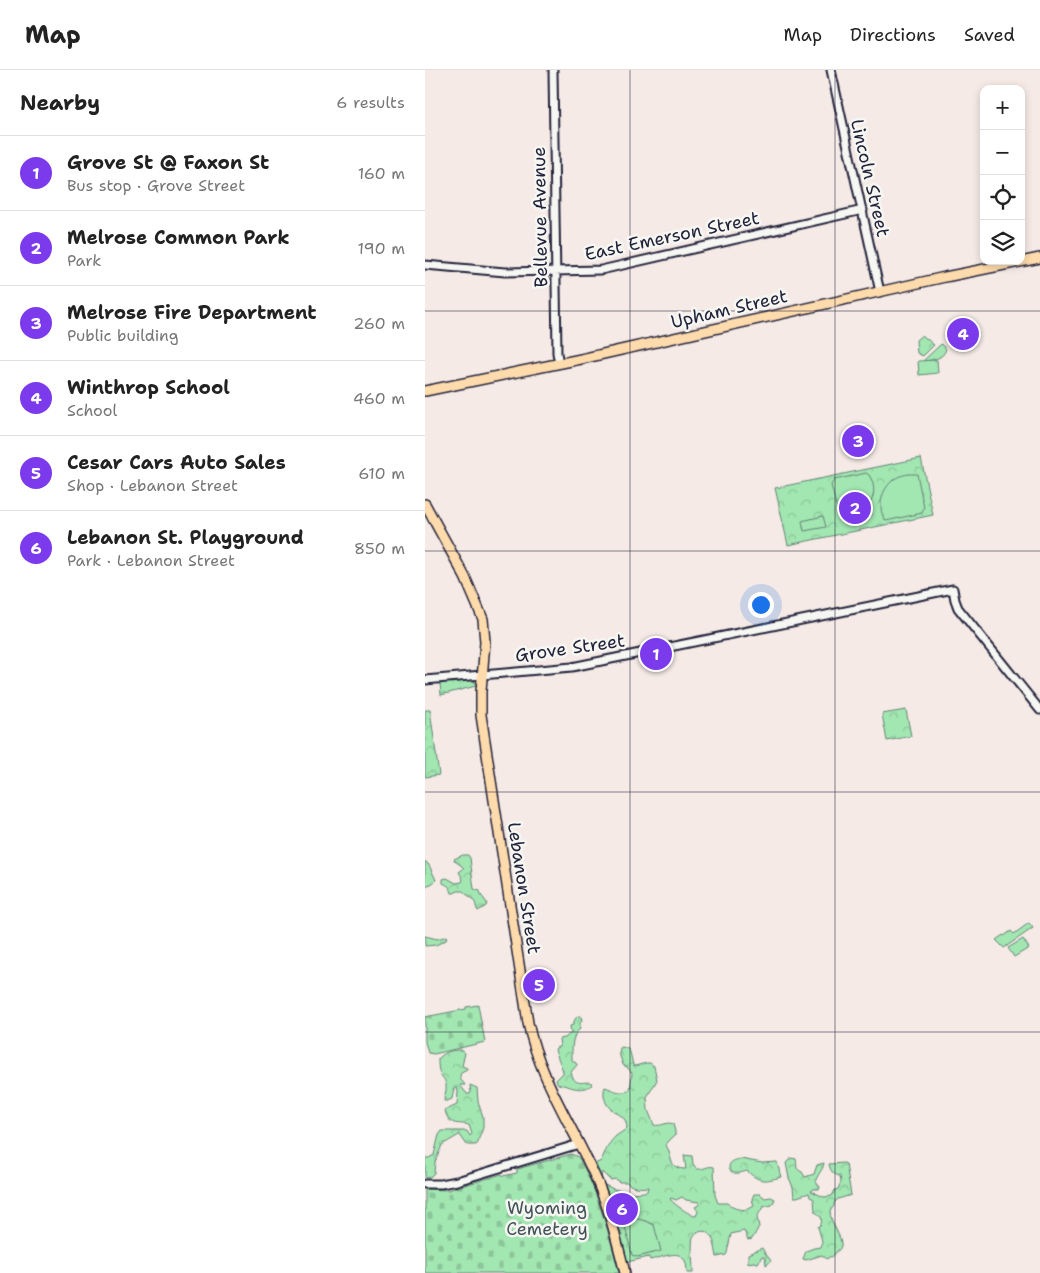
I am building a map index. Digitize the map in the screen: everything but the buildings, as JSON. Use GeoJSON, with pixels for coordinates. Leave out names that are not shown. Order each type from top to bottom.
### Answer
{"type":"FeatureCollection","features":[{"type":"Feature","properties":{"kind":"main road","name":"Upham Street"},"geometry":{"type":"LineString","coordinates":[[425,391],[1040,258]]}},
{"type":"Feature","properties":{"kind":"main road","name":"Lebanon Street"},"geometry":{"type":"LineString","coordinates":[[425,504],[465,577],[483,617],[485,627],[481,705],[483,728],[532,1040],[541,1067],[604,1200],[625,1273]]}},
{"type":"Feature","properties":{"kind":"street","name":"Bellevue Avenue"},"geometry":{"type":"LineString","coordinates":[[553,70],[557,353],[559,363]]}},
{"type":"Feature","properties":{"kind":"street","name":"Lincoln Street"},"geometry":{"type":"LineString","coordinates":[[831,70],[880,292]]}},
{"type":"Feature","properties":{"kind":"street","name":"East Emerson Street"},"geometry":{"type":"LineString","coordinates":[[425,265],[500,272],[606,269],[863,210]]}},
{"type":"Feature","properties":{"kind":"street","name":"Grove Street"},"geometry":{"type":"LineString","coordinates":[[425,680],[572,667],[953,589],[958,608],[1040,710]]}},
{"type":"Feature","properties":{"kind":"street"},"geometry":{"type":"LineString","coordinates":[[425,1184],[457,1181],[579,1144]]}},
{"type":"Feature","properties":{"kind":"green space"},"geometry":{"type":"Polygon","coordinates":[[[922,335],[934,345],[923,356],[917,353],[916,340],[922,335]]]}},
{"type":"Feature","properties":{"kind":"green space"},"geometry":{"type":"Polygon","coordinates":[[[942,344],[946,349],[943,355],[923,361],[940,345],[942,344]]]}},
{"type":"Feature","properties":{"kind":"green space"},"geometry":{"type":"Polygon","coordinates":[[[937,360],[938,373],[919,375],[918,361],[937,360]]]}},
{"type":"Feature","properties":{"kind":"green space"},"geometry":{"type":"Polygon","coordinates":[[[921,458],[933,515],[788,545],[775,488],[921,458]]]}},
{"type":"Feature","properties":{"kind":"green space"},"geometry":{"type":"Polygon","coordinates":[[[866,473],[873,483],[874,491],[869,506],[856,516],[839,517],[831,485],[834,480],[866,473]]]}},
{"type":"Feature","properties":{"kind":"green space"},"geometry":{"type":"Polygon","coordinates":[[[909,474],[917,474],[924,508],[922,513],[886,521],[881,507],[884,491],[894,479],[909,474]]]}},
{"type":"Feature","properties":{"kind":"green space"},"geometry":{"type":"Polygon","coordinates":[[[823,516],[826,527],[804,531],[802,521],[823,516]]]}},
{"type":"Feature","properties":{"kind":"green space"},"geometry":{"type":"Polygon","coordinates":[[[472,680],[476,686],[441,695],[440,683],[472,680]]]}},
{"type":"Feature","properties":{"kind":"green space"},"geometry":{"type":"Polygon","coordinates":[[[425,710],[430,710],[439,775],[425,777],[425,710]]]}},
{"type":"Feature","properties":{"kind":"green space"},"geometry":{"type":"Polygon","coordinates":[[[906,710],[911,736],[887,741],[882,714],[906,710]]]}},
{"type":"Feature","properties":{"kind":"green space"},"geometry":{"type":"Polygon","coordinates":[[[468,855],[470,858],[474,889],[480,891],[487,903],[486,906],[478,911],[473,899],[463,891],[452,893],[449,887],[443,883],[443,879],[447,878],[456,883],[462,882],[463,879],[459,872],[463,867],[454,859],[468,855]]]}},
{"type":"Feature","properties":{"kind":"green space"},"geometry":{"type":"Polygon","coordinates":[[[425,861],[436,880],[425,888],[425,861]]]}},
{"type":"Feature","properties":{"kind":"green space"},"geometry":{"type":"Polygon","coordinates":[[[1029,923],[1033,928],[1004,948],[996,940],[1011,931],[1014,934],[1029,923]]]}},
{"type":"Feature","properties":{"kind":"green space"},"geometry":{"type":"Polygon","coordinates":[[[425,936],[437,939],[447,936],[446,940],[436,945],[425,946],[425,936]]]}},
{"type":"Feature","properties":{"kind":"green space"},"geometry":{"type":"Polygon","coordinates":[[[1023,939],[1029,948],[1014,957],[1008,948],[1023,939]]]}},
{"type":"Feature","properties":{"kind":"green space"},"geometry":{"type":"Polygon","coordinates":[[[478,1005],[485,1042],[434,1054],[428,1053],[425,1042],[425,1017],[478,1005]]]}},
{"type":"Feature","properties":{"kind":"green space"},"geometry":{"type":"Polygon","coordinates":[[[578,1016],[581,1016],[582,1021],[580,1029],[575,1035],[572,1052],[572,1060],[577,1065],[571,1072],[576,1081],[581,1083],[591,1082],[592,1085],[579,1089],[558,1084],[556,1080],[563,1071],[555,1050],[560,1046],[559,1039],[565,1038],[571,1033],[570,1026],[573,1025],[578,1016]]]}},
{"type":"Feature","properties":{"kind":"green space"},"geometry":{"type":"Polygon","coordinates":[[[620,1048],[628,1049],[633,1065],[650,1063],[654,1066],[657,1080],[647,1097],[648,1110],[654,1125],[673,1124],[675,1135],[666,1145],[672,1162],[676,1167],[686,1169],[684,1155],[692,1156],[693,1164],[697,1169],[714,1167],[715,1195],[718,1203],[727,1203],[744,1210],[754,1206],[752,1199],[754,1194],[775,1199],[772,1205],[763,1207],[757,1217],[759,1227],[752,1239],[748,1240],[744,1231],[731,1234],[726,1255],[717,1257],[711,1235],[704,1231],[698,1232],[692,1240],[693,1273],[687,1273],[684,1259],[675,1254],[650,1260],[649,1257],[627,1262],[605,1185],[626,1192],[643,1192],[647,1191],[648,1187],[637,1187],[627,1182],[619,1182],[616,1179],[610,1180],[602,1172],[601,1178],[595,1164],[601,1161],[607,1147],[614,1138],[627,1128],[624,1119],[610,1108],[604,1096],[605,1087],[621,1092],[630,1090],[632,1073],[623,1065],[619,1053],[620,1048]],[[682,1197],[676,1200],[670,1199],[681,1209],[696,1216],[698,1211],[695,1207],[699,1205],[699,1202],[686,1200],[682,1197]]]}},
{"type":"Feature","properties":{"kind":"green space"},"geometry":{"type":"Polygon","coordinates":[[[462,1050],[465,1053],[462,1066],[467,1068],[467,1070],[461,1073],[460,1077],[465,1085],[460,1085],[467,1094],[471,1092],[470,1085],[477,1088],[478,1101],[483,1117],[483,1128],[476,1145],[467,1145],[459,1135],[442,1145],[435,1162],[434,1173],[430,1177],[425,1178],[425,1158],[434,1155],[439,1135],[442,1131],[467,1131],[470,1136],[472,1134],[469,1125],[454,1123],[449,1120],[445,1111],[457,1105],[458,1092],[457,1088],[454,1088],[452,1099],[444,1101],[446,1085],[438,1068],[438,1059],[444,1054],[462,1050]]]}},
{"type":"Feature","properties":{"kind":"green space","name":"Wyoming Cemetery"},"geometry":{"type":"Polygon","coordinates":[[[571,1154],[579,1158],[598,1200],[619,1273],[425,1273],[425,1189],[448,1190],[502,1174],[503,1176],[517,1173],[517,1169],[571,1154]]]}},
{"type":"Feature","properties":{"kind":"green space"},"geometry":{"type":"Polygon","coordinates":[[[791,1158],[796,1159],[797,1168],[805,1177],[814,1174],[817,1165],[824,1163],[816,1180],[820,1187],[811,1191],[824,1197],[832,1196],[841,1182],[840,1176],[832,1172],[829,1164],[846,1164],[851,1195],[838,1199],[830,1211],[841,1246],[833,1256],[827,1259],[822,1255],[806,1260],[803,1259],[806,1251],[821,1247],[822,1241],[818,1227],[822,1220],[820,1215],[815,1212],[814,1199],[810,1197],[809,1193],[794,1197],[786,1163],[791,1158]]]}},
{"type":"Feature","properties":{"kind":"green space"},"geometry":{"type":"Polygon","coordinates":[[[741,1159],[762,1163],[777,1162],[781,1177],[763,1180],[756,1178],[747,1171],[737,1173],[730,1171],[731,1162],[741,1159]]]}},
{"type":"Feature","properties":{"kind":"green space"},"geometry":{"type":"Polygon","coordinates":[[[634,1218],[654,1225],[661,1251],[637,1257],[632,1255],[624,1222],[634,1218]]]}},
{"type":"Feature","properties":{"kind":"green space"},"geometry":{"type":"Polygon","coordinates":[[[762,1248],[771,1261],[766,1265],[765,1258],[762,1256],[758,1263],[748,1263],[748,1254],[762,1248]]]}},
{"type":"Feature","properties":{"kind":"place","name":"Winthrop School"},"geometry":{"type":"Point","coordinates":[963,334]}},
{"type":"Feature","properties":{"kind":"place","name":"Melrose Fire Department"},"geometry":{"type":"Point","coordinates":[858,441]}},
{"type":"Feature","properties":{"kind":"place","name":"Melrose Common Park"},"geometry":{"type":"Point","coordinates":[855,508]}},
{"type":"Feature","properties":{"kind":"place","name":"Grove St @ Faxon St"},"geometry":{"type":"Point","coordinates":[656,654]}},
{"type":"Feature","properties":{"kind":"place","name":"Cesar Cars Auto Sales"},"geometry":{"type":"Point","coordinates":[539,985]}},
{"type":"Feature","properties":{"kind":"place","name":"Lebanon St. Playground"},"geometry":{"type":"Point","coordinates":[622,1209]}}]}
